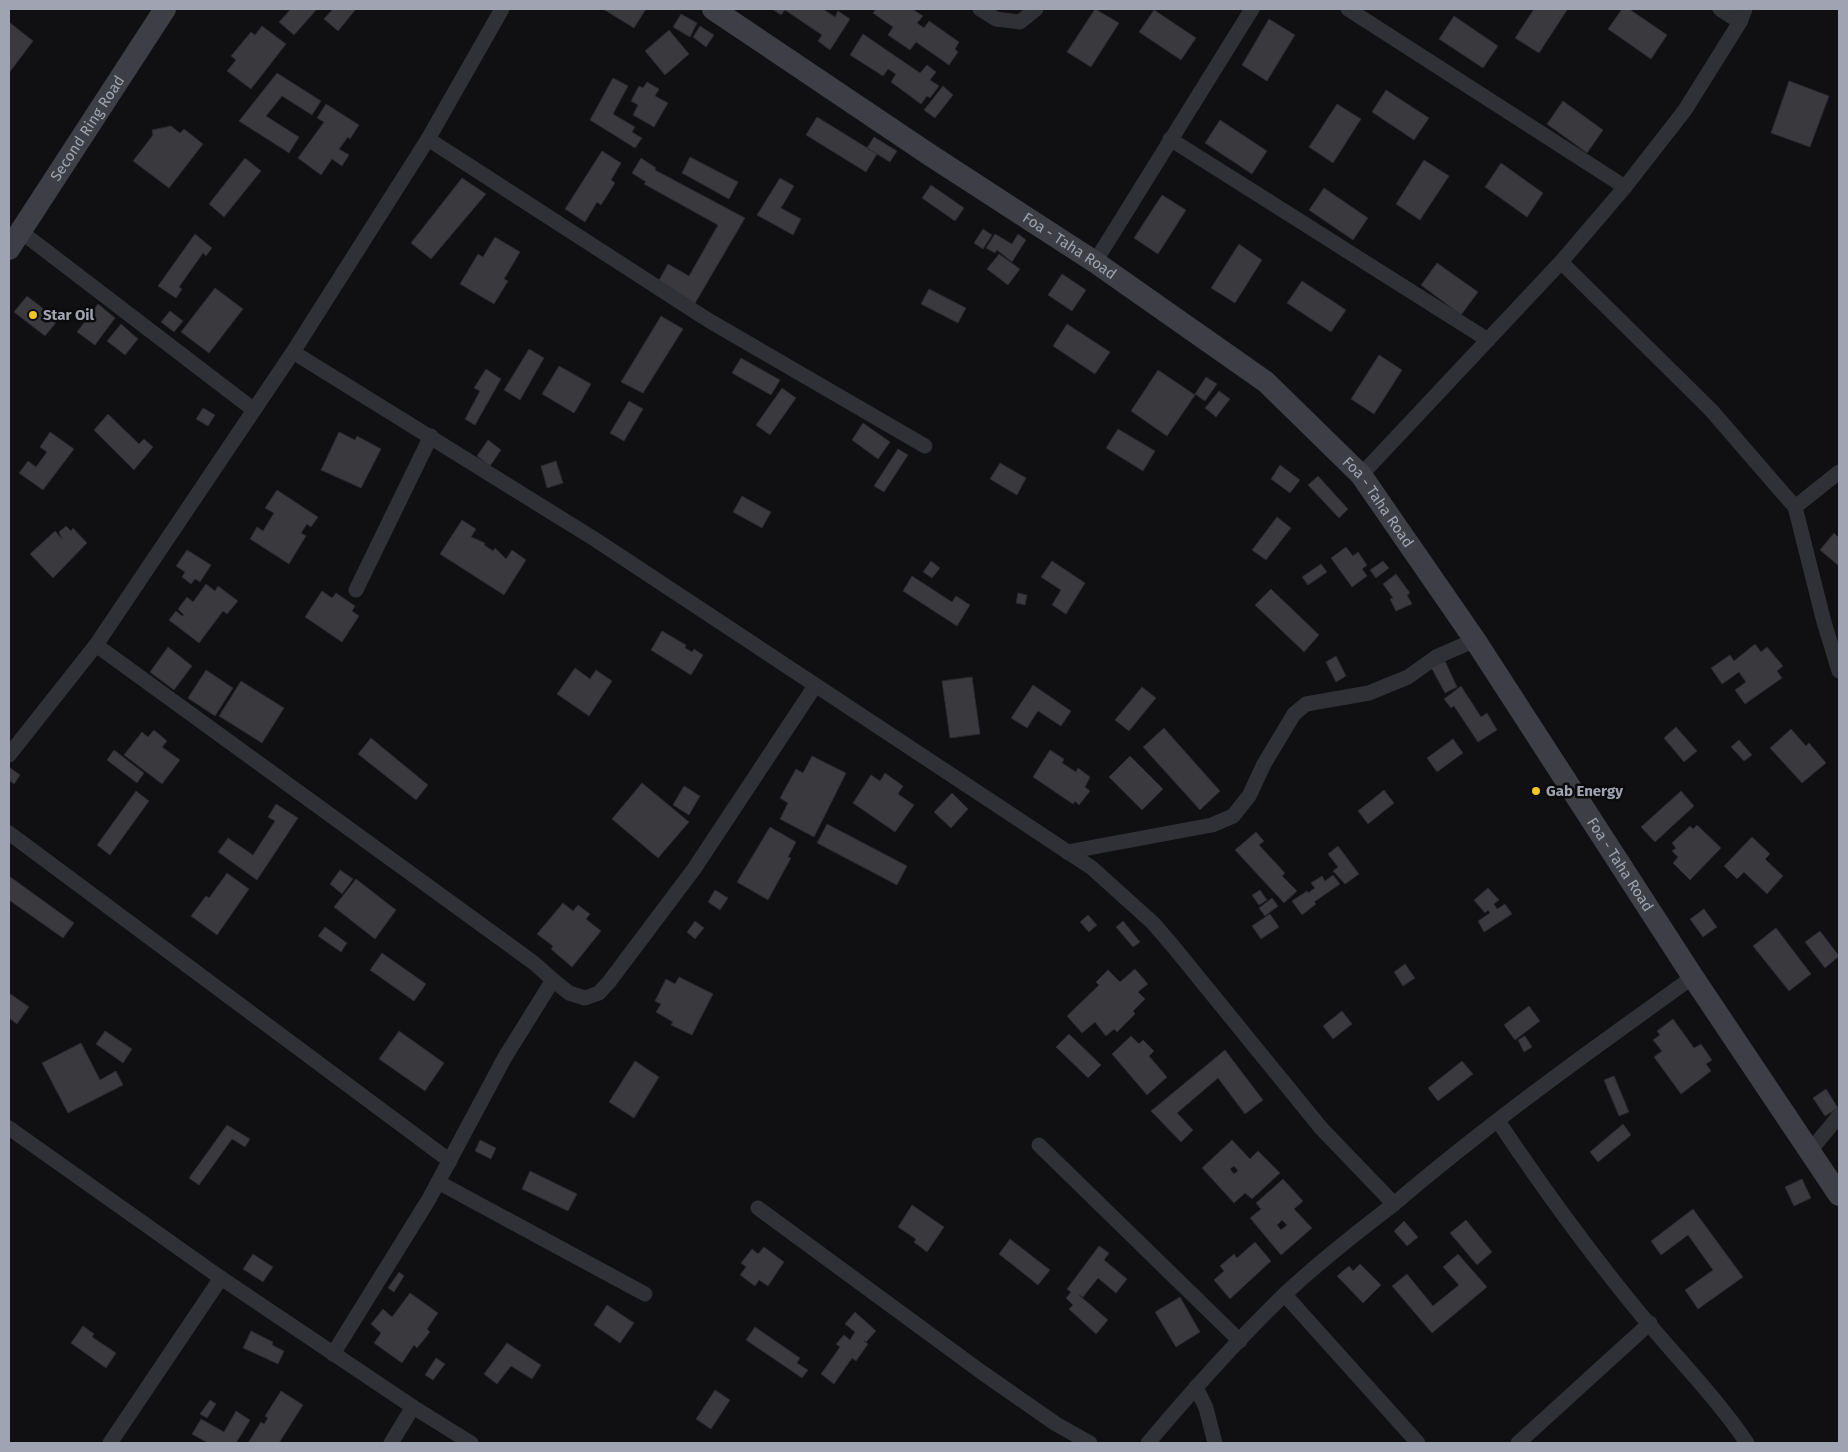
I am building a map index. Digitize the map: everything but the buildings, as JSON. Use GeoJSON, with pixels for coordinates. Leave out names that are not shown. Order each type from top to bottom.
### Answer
{"type":"FeatureCollection","features":[{"type":"Feature","properties":{"kind":"street","name":"Second Ring Road"},"geometry":{"type":"LineString","coordinates":[[15,240],[165,9]]}},
{"type":"Feature","properties":{"kind":"street"},"geometry":{"type":"LineString","coordinates":[[9,755],[96,645],[293,352],[428,139],[502,9]]}},
{"type":"Feature","properties":{"kind":"street","name":"Foa - Taha Road"},"geometry":{"type":"LineString","coordinates":[[713,9],[930,155],[1095,262],[1266,382],[1361,475],[1475,640],[1693,977],[1839,1195]]}},
{"type":"Feature","properties":{"kind":"street"},"geometry":{"type":"LineString","coordinates":[[980,9],[996,19],[1020,22],[1036,9]]}},
{"type":"Feature","properties":{"kind":"street"},"geometry":{"type":"LineString","coordinates":[[1095,262],[1252,9]]}},
{"type":"Feature","properties":{"kind":"street"},"geometry":{"type":"LineString","coordinates":[[1348,9],[1625,188]]}},
{"type":"Feature","properties":{"kind":"street"},"geometry":{"type":"LineString","coordinates":[[1361,475],[1561,262],[1625,188],[1685,110],[1743,16],[1720,9]]}},
{"type":"Feature","properties":{"kind":"street"},"geometry":{"type":"LineString","coordinates":[[428,139],[708,320],[925,446]]}},
{"type":"Feature","properties":{"kind":"street"},"geometry":{"type":"LineString","coordinates":[[1170,139],[1488,340]]}},
{"type":"Feature","properties":{"kind":"street"},"geometry":{"type":"LineString","coordinates":[[15,240],[254,410]]}},
{"type":"Feature","properties":{"kind":"street"},"geometry":{"type":"LineString","coordinates":[[1561,262],[1711,410],[1796,508],[1824,622],[1839,672]]}},
{"type":"Feature","properties":{"kind":"street"},"geometry":{"type":"LineString","coordinates":[[293,352],[596,540],[1092,868],[1153,923],[1321,1128],[1394,1204]]}},
{"type":"Feature","properties":{"kind":"street"},"geometry":{"type":"LineString","coordinates":[[356,590],[431,436]]}},
{"type":"Feature","properties":{"kind":"street"},"geometry":{"type":"LineString","coordinates":[[1796,508],[1839,472]]}},
{"type":"Feature","properties":{"kind":"street"},"geometry":{"type":"LineString","coordinates":[[1067,852],[1212,825],[1233,816],[1249,796],[1264,764],[1294,714],[1306,704],[1369,693],[1408,677],[1436,658],[1475,640]]}},
{"type":"Feature","properties":{"kind":"street"},"geometry":{"type":"LineString","coordinates":[[96,645],[534,963],[569,993],[585,998],[599,993],[609,982],[694,869],[815,686]]}},
{"type":"Feature","properties":{"kind":"street"},"geometry":{"type":"LineString","coordinates":[[9,833],[450,1161]]}},
{"type":"Feature","properties":{"kind":"street"},"geometry":{"type":"LineString","coordinates":[[1148,1443],[1196,1387],[1284,1295],[1342,1244],[1570,1064],[1693,977]]}},
{"type":"Feature","properties":{"kind":"street"},"geometry":{"type":"LineString","coordinates":[[333,1354],[438,1182],[505,1058],[553,980]]}},
{"type":"Feature","properties":{"kind":"street"},"geometry":{"type":"LineString","coordinates":[[1809,1152],[1839,1116]]}},
{"type":"Feature","properties":{"kind":"street"},"geometry":{"type":"LineString","coordinates":[[1498,1121],[1554,1205],[1728,1415],[1747,1443]]}},
{"type":"Feature","properties":{"kind":"street"},"geometry":{"type":"LineString","coordinates":[[11,1134],[333,1354],[412,1407],[471,1443]]}},
{"type":"Feature","properties":{"kind":"street"},"geometry":{"type":"LineString","coordinates":[[1039,1145],[1240,1341]]}},
{"type":"Feature","properties":{"kind":"street"},"geometry":{"type":"LineString","coordinates":[[438,1182],[645,1294]]}},
{"type":"Feature","properties":{"kind":"street"},"geometry":{"type":"LineString","coordinates":[[758,1208],[1002,1386],[1056,1424],[1090,1443]]}},
{"type":"Feature","properties":{"kind":"street"},"geometry":{"type":"LineString","coordinates":[[110,1443],[221,1278]]}},
{"type":"Feature","properties":{"kind":"street"},"geometry":{"type":"LineString","coordinates":[[1284,1295],[1418,1443]]}},
{"type":"Feature","properties":{"kind":"street"},"geometry":{"type":"LineString","coordinates":[[1518,1443],[1650,1323]]}},
{"type":"Feature","properties":{"kind":"street"},"geometry":{"type":"LineString","coordinates":[[1196,1387],[1206,1408],[1214,1443]]}},
{"type":"Feature","properties":{"kind":"street"},"geometry":{"type":"LineString","coordinates":[[391,1443],[412,1407]]}},
{"type":"Feature","properties":{"kind":"place","name":"Star Oil"},"geometry":{"type":"Point","coordinates":[33,315]}},
{"type":"Feature","properties":{"kind":"place","name":"Gab Energy"},"geometry":{"type":"Point","coordinates":[1536,791]}}]}
